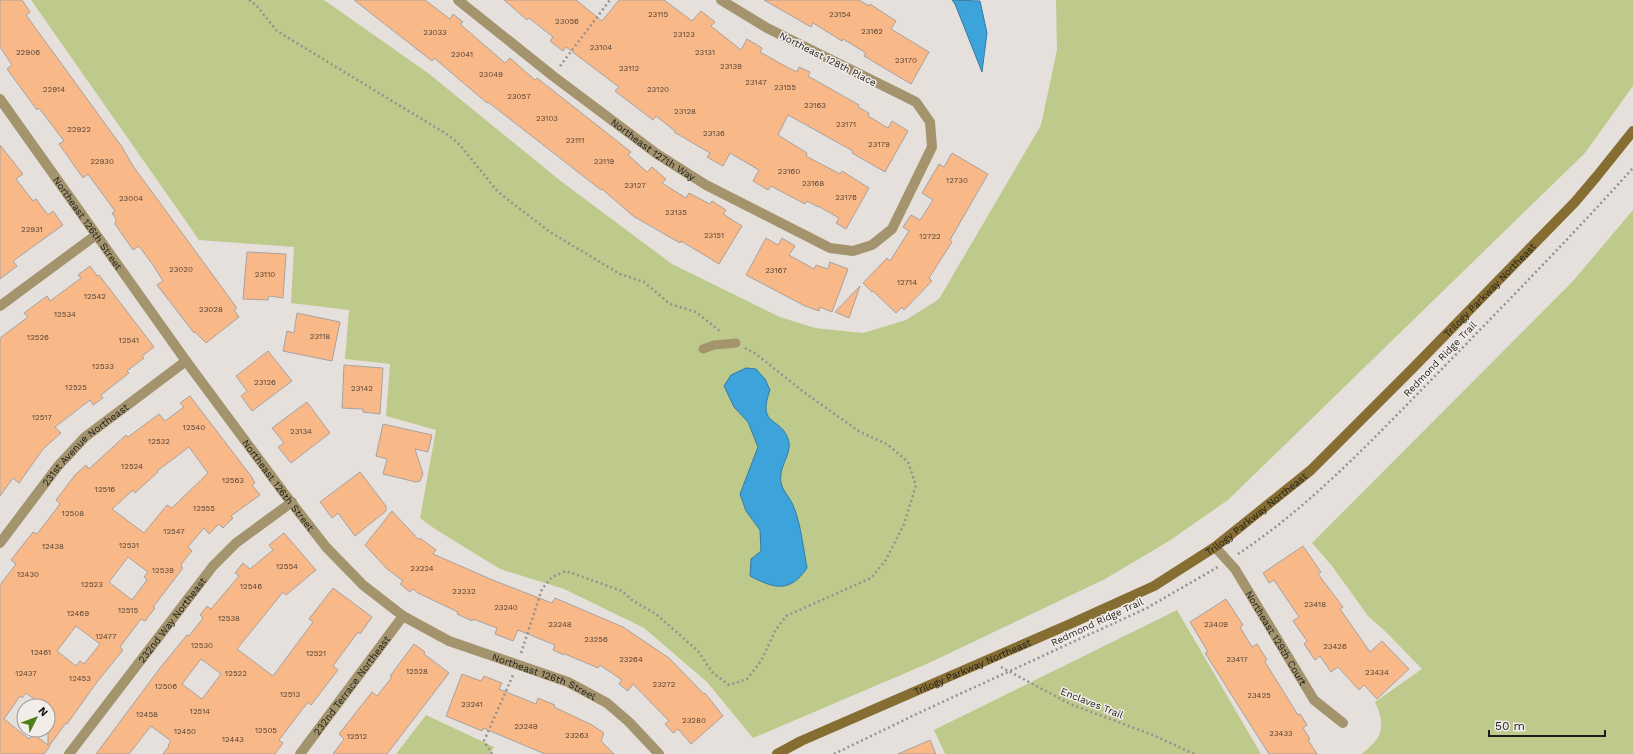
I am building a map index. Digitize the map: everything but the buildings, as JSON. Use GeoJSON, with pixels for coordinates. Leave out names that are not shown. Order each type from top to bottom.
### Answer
{"type":"FeatureCollection","features":[{"type":"Feature","properties":{"kind":"street","name":"Northeast 127th Way"},"geometry":{"type":"LineString","coordinates":[[458,0],[553,76],[658,154],[706,185],[830,248],[853,251],[872,245]]}},
{"type":"Feature","properties":{"kind":"street","name":"Northeast 128th Place"},"geometry":{"type":"LineString","coordinates":[[722,0],[767,28],[916,102],[930,122],[932,146],[892,229],[872,245]]}},
{"type":"Feature","properties":{"kind":"street","name":"Northeast 126th Street"},"geometry":{"type":"LineString","coordinates":[[0,99],[186,361],[326,547],[363,584],[403,616],[449,641],[568,682],[607,703],[629,722],[659,754]]}},
{"type":"Feature","properties":{"kind":"street","name":"Trilogy Parkway Northeast"},"geometry":{"type":"LineString","coordinates":[[777,754],[801,741],[1154,586],[1215,547],[1317,464],[1575,202],[1598,176],[1633,131]]}},
{"type":"Feature","properties":{"kind":"street"},"geometry":{"type":"LineString","coordinates":[[0,306],[96,235]]}},
{"type":"Feature","properties":{"kind":"street","name":"231st Avenue Northeast"},"geometry":{"type":"LineString","coordinates":[[0,543],[58,466],[85,437],[186,361]]}},
{"type":"Feature","properties":{"kind":"street","name":"232nd Way Northeast"},"geometry":{"type":"LineString","coordinates":[[69,754],[213,566],[236,543],[292,502]]}},
{"type":"Feature","properties":{"kind":"street","name":"Northeast 129th Court"},"geometry":{"type":"LineString","coordinates":[[1215,547],[1234,569],[1314,700],[1343,723]]}},
{"type":"Feature","properties":{"kind":"street","name":"232nd Terrace Northeast"},"geometry":{"type":"LineString","coordinates":[[300,754],[403,616]]}},
{"type":"Feature","properties":{"kind":"lane"},"geometry":{"type":"LineString","coordinates":[[703,349],[714,345],[736,343]]}},
{"type":"Feature","properties":{"kind":"path"},"geometry":{"type":"LineString","coordinates":[[249,0],[256,5],[276,31],[448,136],[460,145],[498,192],[550,232],[620,274],[644,282],[670,304],[696,312],[728,339],[756,354],[805,393],[860,432],[887,444],[908,462],[916,485],[904,524],[886,560],[871,578],[786,616],[775,631],[761,661],[747,679],[729,685],[712,672],[698,651],[656,614],[633,601],[622,590],[566,571],[552,577],[542,589],[517,664],[484,741],[492,754]]}},
{"type":"Feature","properties":{"kind":"path"},"geometry":{"type":"LineString","coordinates":[[553,76],[610,0]]}},
{"type":"Feature","properties":{"kind":"path","name":"Redmond Ridge Trail"},"geometry":{"type":"LineString","coordinates":[[1246,549],[1304,504],[1342,469],[1595,210],[1633,168]]}},
{"type":"Feature","properties":{"kind":"path","name":"Redmond Ridge Trail"},"geometry":{"type":"LineString","coordinates":[[834,754],[1008,671],[1147,608],[1212,571]]}},
{"type":"Feature","properties":{"kind":"path","name":"Enclaves Trail"},"geometry":{"type":"LineString","coordinates":[[988,660],[1070,704],[1153,735],[1194,754]]}},
{"type":"Feature","properties":{"kind":"green space"},"geometry":{"type":"Polygon","coordinates":[[[31,0],[324,0],[428,73],[562,182],[672,264],[780,317],[815,328],[863,333],[906,320],[939,299],[1041,125],[1057,50],[1056,0],[1633,0],[1633,86],[1585,153],[1228,500],[1169,541],[1105,579],[929,663],[753,738],[707,682],[644,628],[564,589],[500,569],[435,529],[420,518],[436,430],[386,416],[390,364],[345,359],[349,310],[291,303],[294,247],[199,240],[31,0]]]}},
{"type":"Feature","properties":{"kind":"green space"},"geometry":{"type":"Polygon","coordinates":[[[1633,210],[1633,754],[1361,754],[1374,743],[1380,731],[1381,718],[1375,702],[1422,669],[1368,616],[1332,566],[1312,543],[1573,281],[1633,210]]]}},
{"type":"Feature","properties":{"kind":"green space"},"geometry":{"type":"Polygon","coordinates":[[[1177,610],[1261,754],[945,754],[934,730],[1177,610]]]}},
{"type":"Feature","properties":{"kind":"green space"},"geometry":{"type":"Polygon","coordinates":[[[426,715],[494,747],[490,754],[396,754],[426,715]]]}},
{"type":"Feature","properties":{"kind":"water"},"geometry":{"type":"Polygon","coordinates":[[[952,0],[980,1],[987,33],[982,72],[955,4],[952,0]]]}},
{"type":"Feature","properties":{"kind":"water"},"geometry":{"type":"Polygon","coordinates":[[[746,368],[756,369],[765,379],[770,390],[766,410],[768,416],[782,428],[789,442],[788,452],[781,472],[781,483],[796,512],[807,568],[801,576],[788,585],[775,586],[750,576],[751,559],[761,551],[760,530],[746,511],[740,494],[758,447],[748,422],[734,407],[724,386],[731,375],[746,368]]]}}]}
